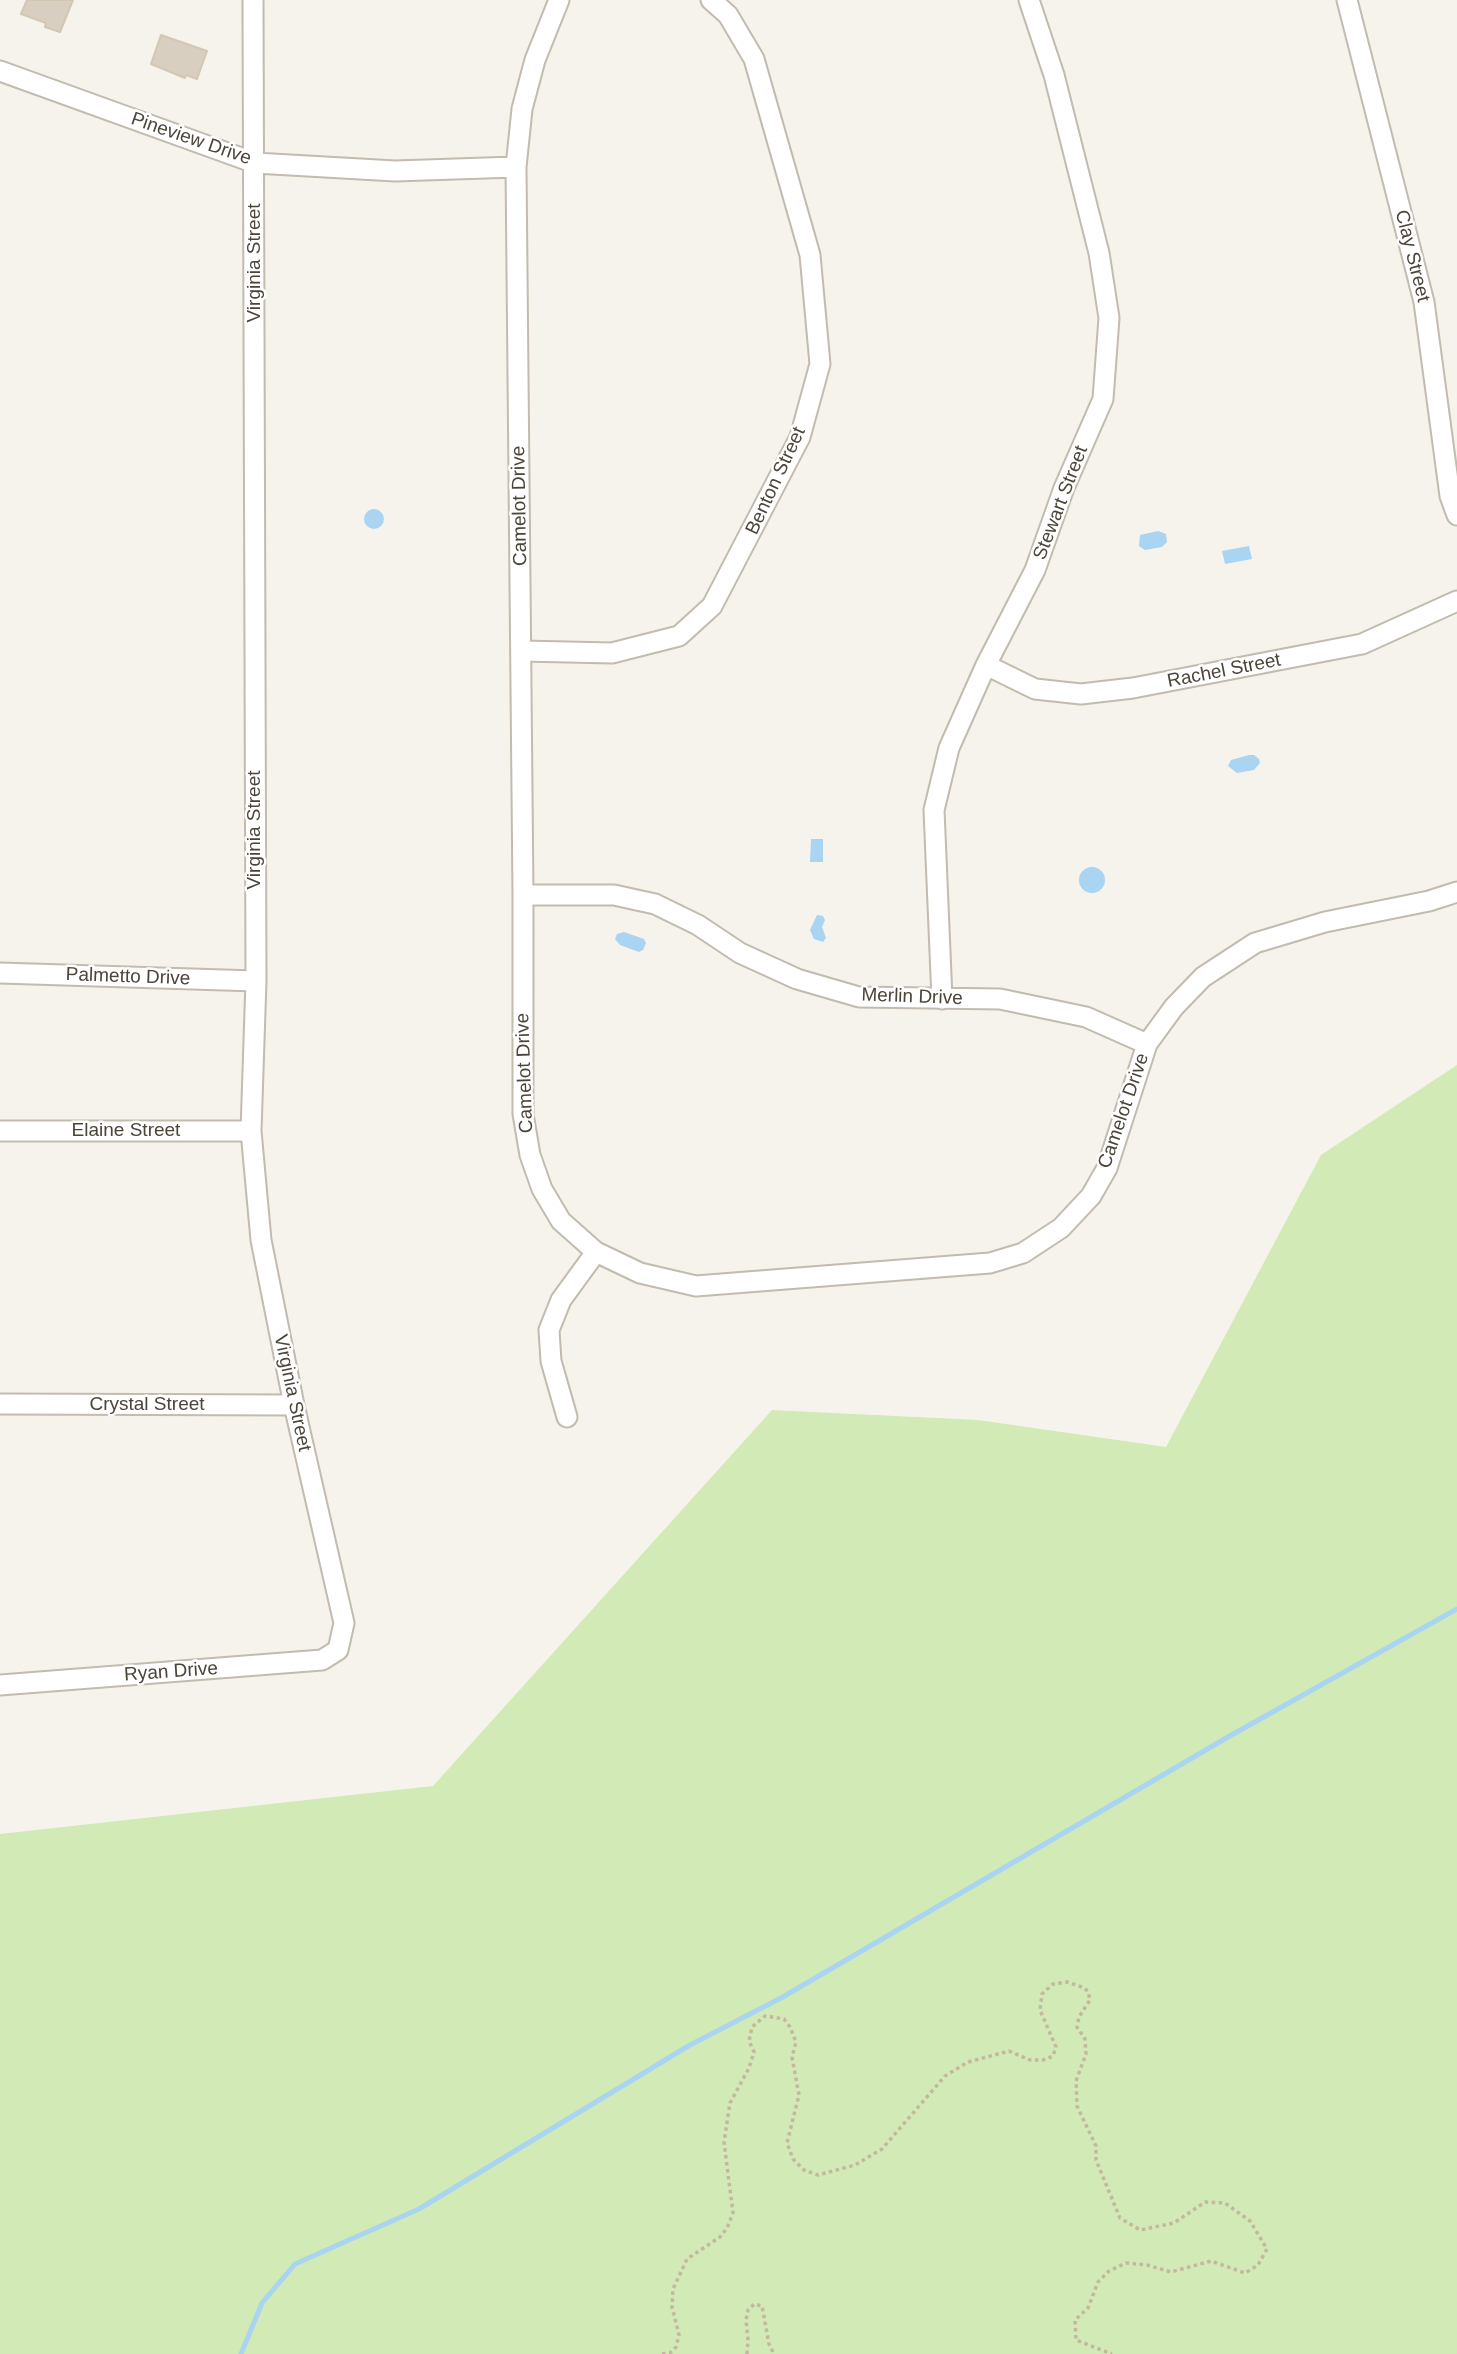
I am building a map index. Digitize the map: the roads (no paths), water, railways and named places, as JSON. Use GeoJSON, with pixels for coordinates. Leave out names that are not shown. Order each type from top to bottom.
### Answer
{"type":"FeatureCollection","features":[{"type":"Feature","properties":{"kind":"street","name":"Virginia Street"},"geometry":{"type":"LineString","coordinates":[[254,0],[256,981],[251,1131],[261,1240],[293,1405],[344,1623],[338,1650]]}},
{"type":"Feature","properties":{"kind":"street","name":"Camelot Drive"},"geometry":{"type":"LineString","coordinates":[[559,0],[532,72],[522,109],[516,167],[522,651],[523,1114],[530,1155],[542,1189],[561,1221],[596,1252],[640,1273],[696,1286],[989,1263],[1023,1253],[1061,1228],[1091,1196],[1107,1168],[1147,1044],[1174,1007],[1203,977],[1255,943],[1325,922],[1429,901],[1457,892]]}},
{"type":"Feature","properties":{"kind":"street","name":"Benton Street"},"geometry":{"type":"LineString","coordinates":[[522,651],[612,653],[679,636],[712,606],[800,437],[820,364],[810,255],[754,59],[728,15],[711,0]]}},
{"type":"Feature","properties":{"kind":"street","name":"Stewart Street"},"geometry":{"type":"LineString","coordinates":[[942,999],[934,810],[949,748],[986,665],[1035,570],[1065,488],[1103,399],[1110,318],[1096,240],[1054,75],[1029,0]]}},
{"type":"Feature","properties":{"kind":"street","name":"Clay Street"},"geometry":{"type":"LineString","coordinates":[[1347,0],[1424,302],[1450,496],[1457,515]]}},
{"type":"Feature","properties":{"kind":"street","name":"Pineview Drive"},"geometry":{"type":"LineString","coordinates":[[0,71],[255,163],[395,171],[516,167]]}},
{"type":"Feature","properties":{"kind":"street","name":"Rachel Street"},"geometry":{"type":"LineString","coordinates":[[986,665],[1035,689],[1081,694],[1133,688],[1362,644],[1457,601]]}},
{"type":"Feature","properties":{"kind":"street","name":"Merlin Drive"},"geometry":{"type":"LineString","coordinates":[[523,895],[614,895],[655,904],[698,925],[740,953],[797,979],[859,997],[1000,999],[1086,1017],[1147,1044]]}},
{"type":"Feature","properties":{"kind":"street","name":"Palmetto Drive"},"geometry":{"type":"LineString","coordinates":[[0,973],[256,981]]}},
{"type":"Feature","properties":{"kind":"street","name":"Elaine Street"},"geometry":{"type":"LineString","coordinates":[[0,1131],[251,1131]]}},
{"type":"Feature","properties":{"kind":"street"},"geometry":{"type":"LineString","coordinates":[[567,1417],[551,1361],[549,1330],[561,1300],[596,1252]]}},
{"type":"Feature","properties":{"kind":"street","name":"Crystal Street"},"geometry":{"type":"LineString","coordinates":[[0,1404],[293,1405]]}},
{"type":"Feature","properties":{"kind":"street","name":"Ryan Drive"},"geometry":{"type":"LineString","coordinates":[[0,1685],[322,1660],[338,1650]]}},
{"type":"Feature","properties":{"kind":"water"},"geometry":{"type":"Polygon","coordinates":[[[374,509],[381,512],[384,519],[381,526],[374,529],[367,526],[364,519],[367,512],[374,509]]]}},
{"type":"Feature","properties":{"kind":"water"},"geometry":{"type":"Polygon","coordinates":[[[1158,531],[1166,534],[1167,542],[1162,547],[1145,550],[1139,546],[1140,535],[1158,531]]]}},
{"type":"Feature","properties":{"kind":"water"},"geometry":{"type":"Polygon","coordinates":[[[1249,546],[1252,559],[1225,564],[1222,551],[1249,546]]]}},
{"type":"Feature","properties":{"kind":"water"},"geometry":{"type":"Polygon","coordinates":[[[1249,755],[1259,759],[1260,763],[1254,770],[1237,773],[1228,766],[1231,760],[1249,755]]]}},
{"type":"Feature","properties":{"kind":"water"},"geometry":{"type":"Polygon","coordinates":[[[811,839],[823,839],[823,862],[810,862],[811,839]]]}},
{"type":"Feature","properties":{"kind":"water"},"geometry":{"type":"Polygon","coordinates":[[[1092,867],[1101,871],[1105,880],[1101,889],[1092,893],[1083,889],[1079,880],[1083,871],[1092,867]]]}},
{"type":"Feature","properties":{"kind":"water"},"geometry":{"type":"Polygon","coordinates":[[[817,915],[823,916],[825,920],[822,927],[826,938],[823,942],[814,939],[810,930],[817,915]]]}},
{"type":"Feature","properties":{"kind":"water"},"geometry":{"type":"Polygon","coordinates":[[[624,932],[644,939],[646,943],[643,950],[639,952],[620,945],[615,939],[617,934],[624,932]]]}},
{"type":"Feature","properties":{"kind":"waterway"},"geometry":{"type":"LineString","coordinates":[[241,2354],[262,2303],[295,2264],[419,2209],[690,2045],[781,1998],[1228,1737],[1457,1609]]}}]}
